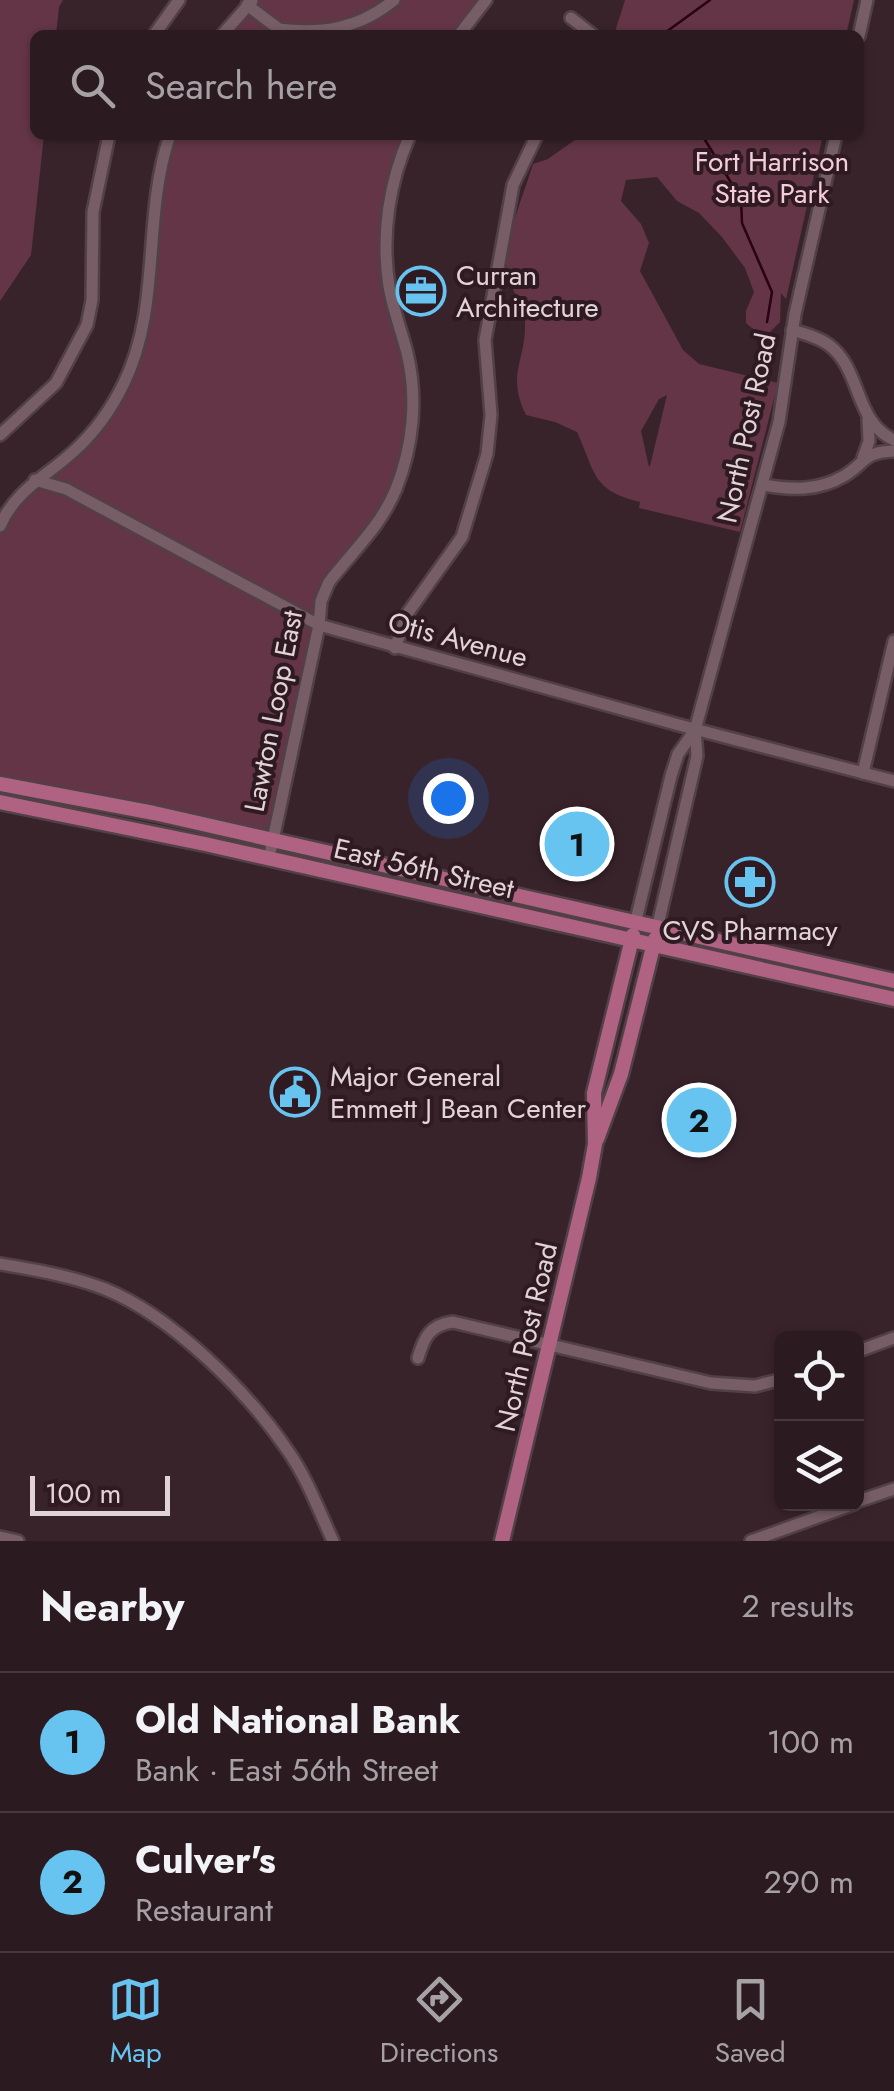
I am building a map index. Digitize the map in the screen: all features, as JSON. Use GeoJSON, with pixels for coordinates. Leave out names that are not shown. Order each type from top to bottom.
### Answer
{"type":"FeatureCollection","features":[{"type":"Feature","properties":{"kind":"main road","name":"East 56th Street"},"geometry":{"type":"LineString","coordinates":[[0,784],[894,981]]}},
{"type":"Feature","properties":{"kind":"main road","name":"East 56th Street"},"geometry":{"type":"LineString","coordinates":[[0,802],[223,848],[894,999]]}},
{"type":"Feature","properties":{"kind":"main road","name":"North Post Road"},"geometry":{"type":"LineString","coordinates":[[595,1144],[594,1093],[635,924]]}},
{"type":"Feature","properties":{"kind":"main road","name":"North Post Road"},"geometry":{"type":"LineString","coordinates":[[502,1541],[595,1144],[621,1074],[657,929]]}},
{"type":"Feature","properties":{"kind":"main road"},"geometry":{"type":"LineString","coordinates":[[818,982],[834,978],[866,984],[872,976]]}},
{"type":"Feature","properties":{"kind":"street"},"geometry":{"type":"LineString","coordinates":[[158,30],[179,0]]}},
{"type":"Feature","properties":{"kind":"street"},"geometry":{"type":"LineString","coordinates":[[328,30],[367,18],[394,0]]}},
{"type":"Feature","properties":{"kind":"street"},"geometry":{"type":"LineString","coordinates":[[464,30],[486,0]]}},
{"type":"Feature","properties":{"kind":"street"},"geometry":{"type":"LineString","coordinates":[[860,30],[867,0]]}},
{"type":"Feature","properties":{"kind":"street"},"geometry":{"type":"LineString","coordinates":[[226,30],[250,2],[280,30]]}},
{"type":"Feature","properties":{"kind":"street"},"geometry":{"type":"LineString","coordinates":[[571,18],[587,30]]}},
{"type":"Feature","properties":{"kind":"street"},"geometry":{"type":"LineString","coordinates":[[0,435],[56,384],[86,324],[92,297],[93,212],[108,140]]}},
{"type":"Feature","properties":{"kind":"street"},"geometry":{"type":"LineString","coordinates":[[0,526],[14,499],[91,434],[131,368],[146,314],[153,209],[169,140]]}},
{"type":"Feature","properties":{"kind":"street","name":"Lawton Loop East"},"geometry":{"type":"LineString","coordinates":[[272,845],[326,588],[382,516],[402,474],[409,445],[413,411],[411,373],[392,299],[386,239],[392,191],[408,140]]}},
{"type":"Feature","properties":{"kind":"street"},"geometry":{"type":"LineString","coordinates":[[394,648],[407,614],[462,537],[487,454],[492,415],[484,340],[513,185],[535,140]]}},
{"type":"Feature","properties":{"kind":"street","name":"North Post Road"},"geometry":{"type":"LineString","coordinates":[[657,929],[697,756],[696,730],[782,409],[792,330],[835,140]]}},
{"type":"Feature","properties":{"kind":"street"},"geometry":{"type":"LineString","coordinates":[[792,330],[817,339],[840,356],[868,416],[881,434],[894,440]]}},
{"type":"Feature","properties":{"kind":"street"},"geometry":{"type":"LineString","coordinates":[[764,485],[805,489],[842,477],[862,458],[869,441],[868,416]]}},
{"type":"Feature","properties":{"kind":"street"},"geometry":{"type":"LineString","coordinates":[[862,458],[894,451]]}},
{"type":"Feature","properties":{"kind":"street","name":"Otis Avenue"},"geometry":{"type":"LineString","coordinates":[[34,480],[66,489],[319,625],[894,781]]}},
{"type":"Feature","properties":{"kind":"street"},"geometry":{"type":"LineString","coordinates":[[863,773],[894,641]]}},
{"type":"Feature","properties":{"kind":"street","name":"North Post Road"},"geometry":{"type":"LineString","coordinates":[[635,924],[671,776],[678,754],[696,730]]}},
{"type":"Feature","properties":{"kind":"street"},"geometry":{"type":"LineString","coordinates":[[0,1264],[50,1272],[108,1290],[186,1340],[247,1398],[290,1453],[333,1541]]}},
{"type":"Feature","properties":{"kind":"street"},"geometry":{"type":"LineString","coordinates":[[418,1358],[428,1332],[448,1322],[723,1385],[774,1382]]}},
{"type":"Feature","properties":{"kind":"street"},"geometry":{"type":"LineString","coordinates":[[864,1349],[894,1338]]}},
{"type":"Feature","properties":{"kind":"street"},"geometry":{"type":"LineString","coordinates":[[864,1500],[894,1489]]}},
{"type":"Feature","properties":{"kind":"street"},"geometry":{"type":"LineString","coordinates":[[752,1541],[833,1511]]}},
{"type":"Feature","properties":{"kind":"street"},"geometry":{"type":"LineString","coordinates":[[0,1536],[18,1541]]}},
{"type":"Feature","properties":{"kind":"green space"},"geometry":{"type":"Polygon","coordinates":[[[0,0],[63,0],[57,30],[30,30],[30,140],[43,140],[31,255],[0,301],[0,0]]]}},
{"type":"Feature","properties":{"kind":"green space"},"geometry":{"type":"Polygon","coordinates":[[[253,0],[486,0],[463,30],[226,30],[253,0]]]}},
{"type":"Feature","properties":{"kind":"green space"},"geometry":{"type":"Polygon","coordinates":[[[625,0],[854,0],[847,30],[616,30],[625,0]]]}},
{"type":"Feature","properties":{"kind":"green space"},"geometry":{"type":"Polygon","coordinates":[[[169,140],[409,140],[386,243],[413,411],[390,502],[333,577],[319,625],[46,481],[76,449],[131,368],[169,140]]]}},
{"type":"Feature","properties":{"kind":"green space","name":"Fort Harrison State Park"},"geometry":{"type":"Polygon","coordinates":[[[575,140],[822,140],[786,299],[781,293],[780,322],[764,338],[746,323],[754,292],[745,268],[699,213],[677,201],[657,177],[626,180],[621,201],[641,224],[649,243],[640,271],[683,350],[699,364],[778,383],[740,532],[639,508],[640,502],[604,486],[577,432],[526,415],[517,378],[525,323],[508,277],[507,259],[533,164],[548,159],[575,140]],[[667,395],[659,399],[641,431],[649,467],[667,395]]]}},
{"type":"Feature","properties":{"kind":"green space"},"geometry":{"type":"Polygon","coordinates":[[[36,486],[54,488],[313,629],[271,826],[263,831],[0,779],[0,533],[14,505],[36,486]]]}},
{"type":"Feature","properties":{"kind":"waterway"},"geometry":{"type":"LineString","coordinates":[[669,30],[710,0]]}},
{"type":"Feature","properties":{"kind":"waterway"},"geometry":{"type":"LineString","coordinates":[[705,140],[741,199],[742,223],[772,292],[767,322]]}},
{"type":"Feature","properties":{"kind":"place","name":"Curran Architecture"},"geometry":{"type":"Point","coordinates":[421,291]}},
{"type":"Feature","properties":{"kind":"place","name":"Old National Bank"},"geometry":{"type":"Point","coordinates":[577,844]}},
{"type":"Feature","properties":{"kind":"place","name":"CVS Pharmacy"},"geometry":{"type":"Point","coordinates":[750,882]}},
{"type":"Feature","properties":{"kind":"place","name":"Major General Emmett J Bean Center"},"geometry":{"type":"Point","coordinates":[295,1092]}},
{"type":"Feature","properties":{"kind":"place","name":"Culver's"},"geometry":{"type":"Point","coordinates":[699,1120]}}]}
